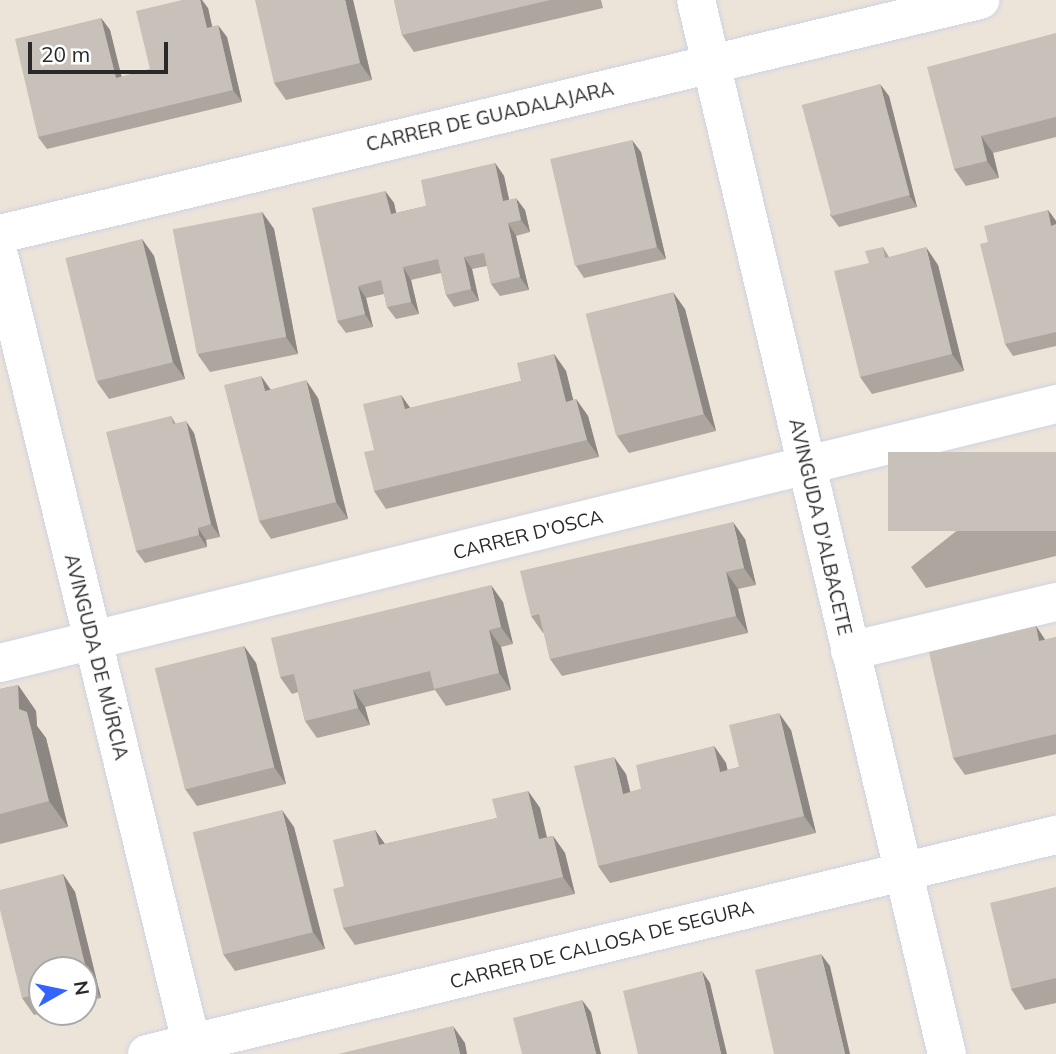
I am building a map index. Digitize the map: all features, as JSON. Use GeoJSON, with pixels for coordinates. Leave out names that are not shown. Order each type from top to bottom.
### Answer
{"type":"FeatureCollection","features":[{"type":"Feature","properties":{"kind":"street","name":"AVINGUDA D'ALBACETE"},"geometry":{"type":"LineString","coordinates":[[696,0],[947,1054]]}},
{"type":"Feature","properties":{"kind":"street","name":"CARRER DE GUADALAJARA"},"geometry":{"type":"LineString","coordinates":[[0,234],[980,0]]}},
{"type":"Feature","properties":{"kind":"street","name":"AVINGUDA DE MÚRCIA"},"geometry":{"type":"LineString","coordinates":[[0,259],[193,1049]]}},
{"type":"Feature","properties":{"kind":"street","name":"CARRER D'OSCA"},"geometry":{"type":"LineString","coordinates":[[0,663],[1056,404]]}},
{"type":"Feature","properties":{"kind":"street"},"geometry":{"type":"LineString","coordinates":[[850,651],[1056,602]]}},
{"type":"Feature","properties":{"kind":"street","name":"CARRER DE CALLOSA DE SEGURA"},"geometry":{"type":"LineString","coordinates":[[147,1054],[193,1049],[1056,835]]}},
{"type":"Feature","properties":{"kind":"building"},"geometry":{"type":"Polygon","coordinates":[[[182,0],[200,0],[207,28],[218,25],[233,90],[38,137],[15,39],[101,18],[116,78],[150,69],[136,11],[182,0]]]}},
{"type":"Feature","properties":{"kind":"building"},"geometry":{"type":"Polygon","coordinates":[[[255,0],[345,0],[360,63],[274,83],[255,0]]]}},
{"type":"Feature","properties":{"kind":"building"},"geometry":{"type":"Polygon","coordinates":[[[394,0],[550,0],[402,35],[394,0]]]}},
{"type":"Feature","properties":{"kind":"building"},"geometry":{"type":"Polygon","coordinates":[[[1056,33],[1056,117],[981,136],[987,161],[954,169],[927,67],[1056,33]]]}},
{"type":"Feature","properties":{"kind":"building"},"geometry":{"type":"Polygon","coordinates":[[[880,84],[910,195],[832,216],[802,105],[880,84]]]}},
{"type":"Feature","properties":{"kind":"building"},"geometry":{"type":"Polygon","coordinates":[[[632,140],[657,247],[575,266],[550,159],[632,140]]]}},
{"type":"Feature","properties":{"kind":"building"},"geometry":{"type":"Polygon","coordinates":[[[495,163],[503,201],[516,198],[521,220],[508,223],[520,277],[491,284],[484,253],[464,257],[471,289],[446,295],[438,259],[403,267],[411,302],[387,307],[381,280],[358,286],[365,314],[337,321],[312,208],[385,191],[391,214],[426,206],[421,180],[495,163]]]}},
{"type":"Feature","properties":{"kind":"building"},"geometry":{"type":"Polygon","coordinates":[[[1048,210],[1051,226],[1056,224],[1056,332],[1005,344],[980,244],[988,242],[984,226],[1048,210]]]}},
{"type":"Feature","properties":{"kind":"building"},"geometry":{"type":"Polygon","coordinates":[[[262,212],[286,337],[197,354],[173,229],[262,212]]]}},
{"type":"Feature","properties":{"kind":"building"},"geometry":{"type":"Polygon","coordinates":[[[142,239],[173,362],[96,381],[65,258],[142,239]]]}},
{"type":"Feature","properties":{"kind":"building"},"geometry":{"type":"Polygon","coordinates":[[[883,247],[885,258],[926,247],[952,354],[860,377],[834,271],[869,263],[865,251],[883,247]]]}},
{"type":"Feature","properties":{"kind":"building"},"geometry":{"type":"Polygon","coordinates":[[[673,292],[703,414],[616,436],[586,314],[673,292]]]}},
{"type":"Feature","properties":{"kind":"building"},"geometry":{"type":"Polygon","coordinates":[[[554,354],[566,402],[576,399],[587,440],[374,491],[364,452],[374,450],[363,404],[401,395],[405,409],[521,381],[517,363],[554,354]]]}},
{"type":"Feature","properties":{"kind":"building"},"geometry":{"type":"Polygon","coordinates":[[[261,376],[265,391],[306,380],[336,502],[259,521],[224,385],[261,376]]]}},
{"type":"Feature","properties":{"kind":"building"},"geometry":{"type":"Polygon","coordinates":[[[171,416],[173,424],[186,421],[211,524],[198,528],[199,535],[136,551],[106,432],[171,416]]]}},
{"type":"Feature","properties":{"kind":"building"},"geometry":{"type":"Polygon","coordinates":[[[888,452],[1056,452],[1056,531],[888,531],[888,452]]]}},
{"type":"Feature","properties":{"kind":"building"},"geometry":{"type":"Polygon","coordinates":[[[733,522],[744,568],[726,572],[736,616],[550,659],[539,614],[531,616],[520,571],[733,522]]]}},
{"type":"Feature","properties":{"kind":"building"},"geometry":{"type":"Polygon","coordinates":[[[491,585],[501,627],[489,630],[499,673],[434,689],[430,671],[353,690],[358,708],[305,721],[294,674],[280,677],[271,638],[491,585]]]}},
{"type":"Feature","properties":{"kind":"building"},"geometry":{"type":"Polygon","coordinates":[[[1036,626],[1039,641],[1056,637],[1056,734],[953,758],[929,652],[1036,626]]]}},
{"type":"Feature","properties":{"kind":"building"},"geometry":{"type":"Polygon","coordinates":[[[244,646],[274,767],[185,790],[155,668],[244,646]]]}},
{"type":"Feature","properties":{"kind":"building"},"geometry":{"type":"Polygon","coordinates":[[[18,685],[19,709],[27,712],[49,801],[0,814],[0,689],[18,685]]]}},
{"type":"Feature","properties":{"kind":"building"},"geometry":{"type":"Polygon","coordinates":[[[779,713],[804,816],[598,866],[574,766],[614,757],[623,794],[641,789],[636,765],[714,746],[720,772],[739,767],[729,725],[779,713]]]}},
{"type":"Feature","properties":{"kind":"building"},"geometry":{"type":"Polygon","coordinates":[[[528,791],[539,839],[553,836],[563,877],[343,928],[333,889],[344,886],[333,840],[375,830],[379,845],[497,818],[492,799],[528,791]]]}},
{"type":"Feature","properties":{"kind":"building"},"geometry":{"type":"Polygon","coordinates":[[[282,810],[312,932],[223,955],[193,832],[282,810]]]}},
{"type":"Feature","properties":{"kind":"building"},"geometry":{"type":"Polygon","coordinates":[[[63,874],[83,956],[28,956],[28,996],[22,998],[0,910],[0,890],[63,874]]]}},
{"type":"Feature","properties":{"kind":"building"},"geometry":{"type":"Polygon","coordinates":[[[1056,887],[1056,978],[1011,989],[990,903],[1056,887]]]}},
{"type":"Feature","properties":{"kind":"building"},"geometry":{"type":"Polygon","coordinates":[[[821,954],[845,1054],[774,1054],[755,970],[821,954]]]}},
{"type":"Feature","properties":{"kind":"building"},"geometry":{"type":"Polygon","coordinates":[[[702,971],[721,1054],[638,1054],[623,991],[702,971]]]}},
{"type":"Feature","properties":{"kind":"building"},"geometry":{"type":"Polygon","coordinates":[[[582,1000],[596,1054],[522,1054],[513,1018],[582,1000]]]}},
{"type":"Feature","properties":{"kind":"building"},"geometry":{"type":"Polygon","coordinates":[[[453,1026],[460,1054],[338,1054],[453,1026]]]}}]}
